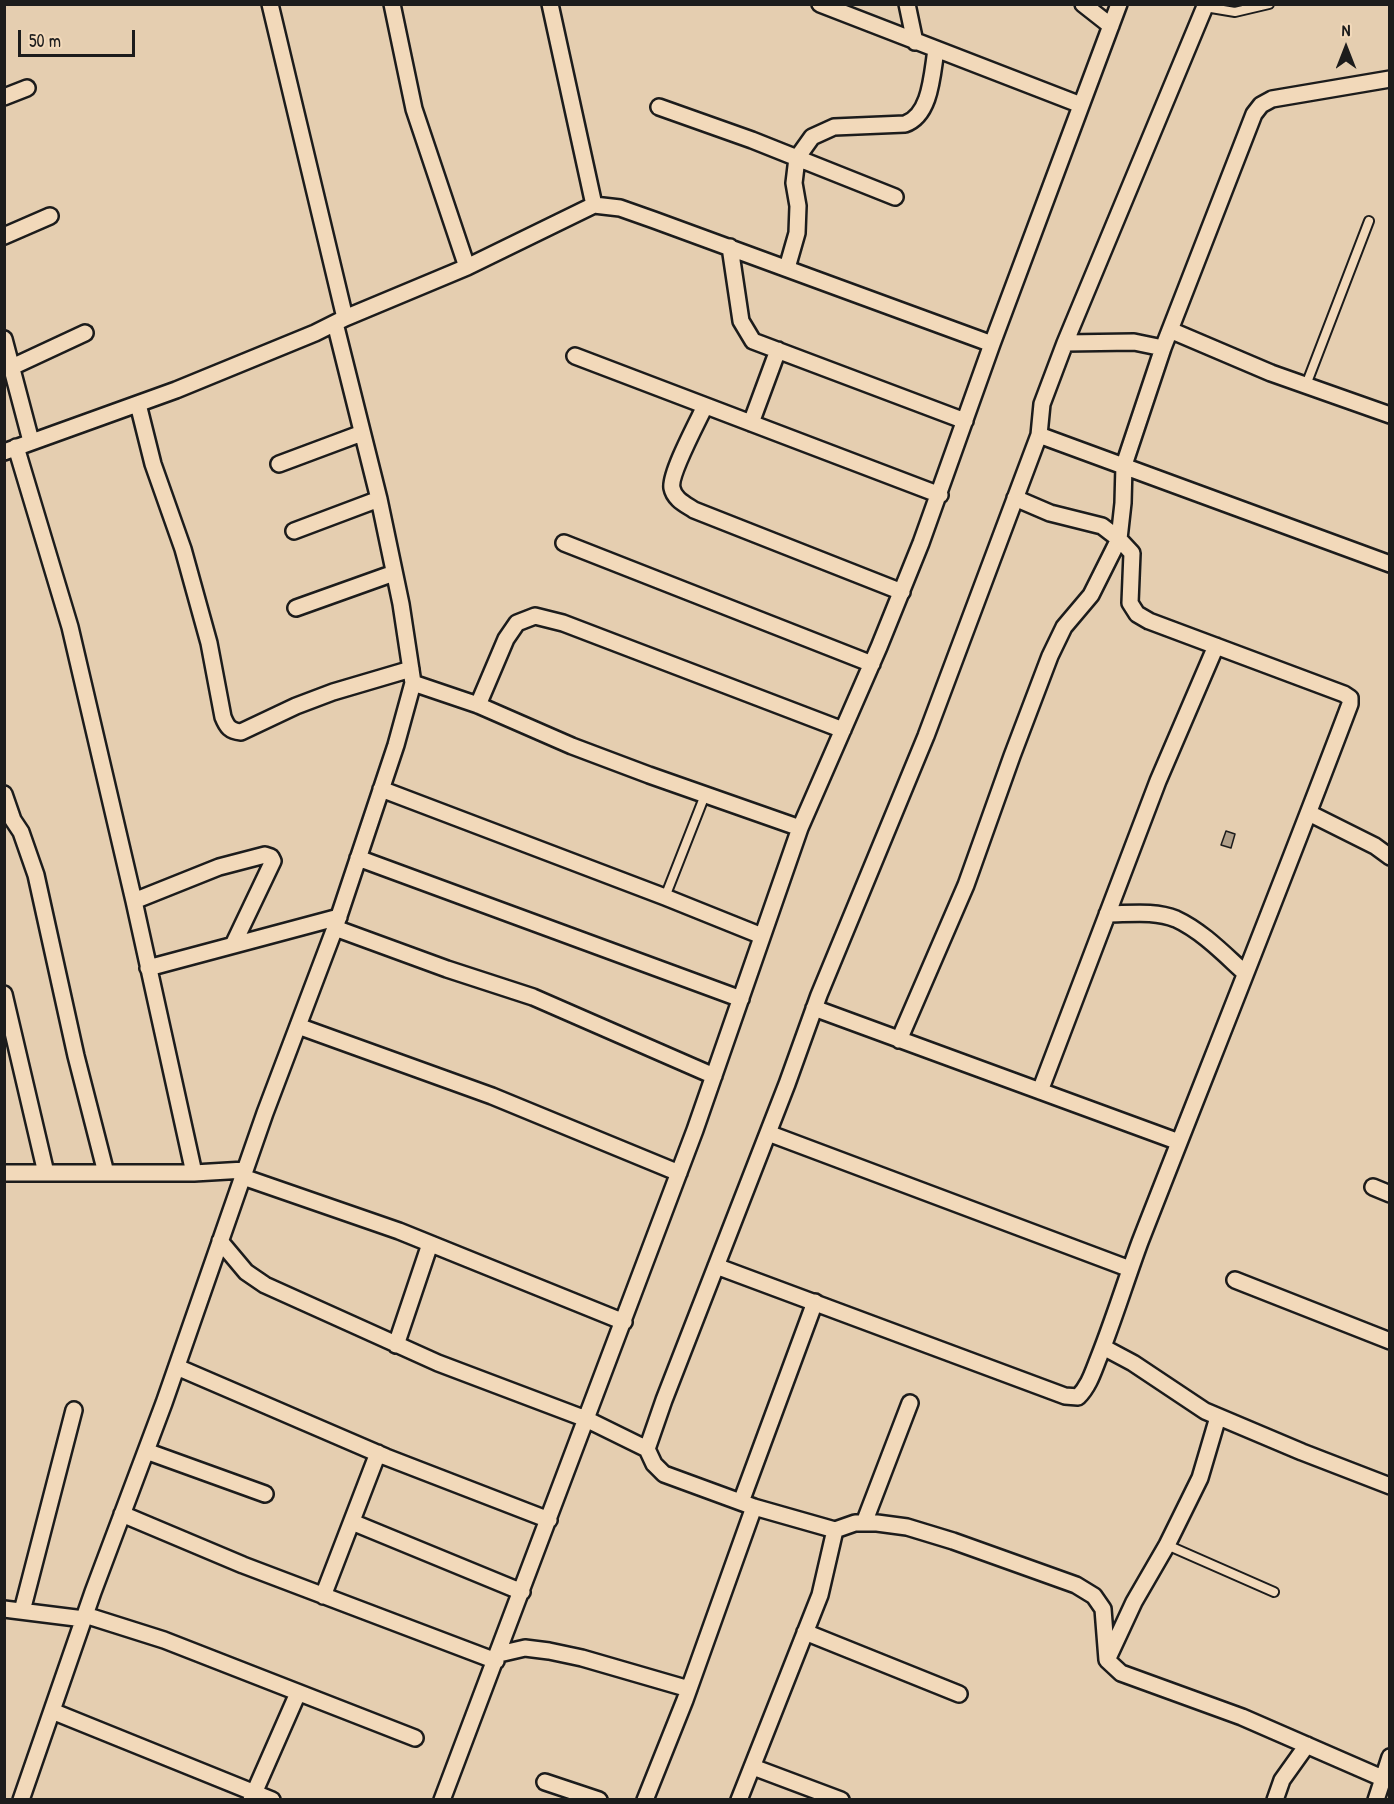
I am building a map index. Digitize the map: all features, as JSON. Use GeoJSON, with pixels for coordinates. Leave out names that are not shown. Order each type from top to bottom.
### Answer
{"type":"FeatureCollection","features":[{"type":"Feature","properties":{"kind":"street"},"geometry":{"type":"LineString","coordinates":[[21,1800],[84,1617],[337,923],[381,789],[412,676],[379,499],[362,433],[340,321],[270,4]]}},
{"type":"Feature","properties":{"kind":"street"},"geometry":{"type":"LineString","coordinates":[[392,4],[414,109],[467,267]]}},
{"type":"Feature","properties":{"kind":"street"},"geometry":{"type":"LineString","coordinates":[[550,4],[594,204]]}},
{"type":"Feature","properties":{"kind":"street"},"geometry":{"type":"LineString","coordinates":[[820,4],[1081,105]]}},
{"type":"Feature","properties":{"kind":"street"},"geometry":{"type":"LineString","coordinates":[[907,4],[915,42]]}},
{"type":"Feature","properties":{"kind":"street"},"geometry":{"type":"LineString","coordinates":[[1083,4],[1111,26]]}},
{"type":"Feature","properties":{"kind":"street"},"geometry":{"type":"LineString","coordinates":[[442,1800],[679,1173],[800,828],[872,664],[940,495],[992,344],[1119,4]]}},
{"type":"Feature","properties":{"kind":"street"},"geometry":{"type":"LineString","coordinates":[[647,1449],[814,1008],[926,736],[1039,435],[1042,404],[1065,343],[1206,6]]}},
{"type":"Feature","properties":{"kind":"street"},"geometry":{"type":"LineString","coordinates":[[787,268],[796,233],[798,206],[794,183],[797,158],[812,137],[834,127],[905,124],[920,116],[927,97],[936,50]]}},
{"type":"Feature","properties":{"kind":"street"},"geometry":{"type":"LineString","coordinates":[[899,1040],[966,885],[1050,656],[1064,627],[1091,595],[1119,539],[1124,465],[1163,348],[1254,114],[1261,105],[1272,99],[1389,79]]}},
{"type":"Feature","properties":{"kind":"street"},"geometry":{"type":"LineString","coordinates":[[4,97],[27,88]]}},
{"type":"Feature","properties":{"kind":"street"},"geometry":{"type":"LineString","coordinates":[[659,107],[895,197]]}},
{"type":"Feature","properties":{"kind":"street"},"geometry":{"type":"LineString","coordinates":[[194,1173],[70,627],[10,450],[138,404],[315,333],[467,267],[594,204],[620,208],[992,344]]}},
{"type":"Feature","properties":{"kind":"street"},"geometry":{"type":"LineString","coordinates":[[4,236],[50,216]]}},
{"type":"Feature","properties":{"kind":"street"},"geometry":{"type":"LineString","coordinates":[[730,247],[741,321],[753,341],[965,421]]}},
{"type":"Feature","properties":{"kind":"street"},"geometry":{"type":"LineString","coordinates":[[1170,330],[1271,373],[1389,415]]}},
{"type":"Feature","properties":{"kind":"street"},"geometry":{"type":"LineString","coordinates":[[12,367],[86,333]]}},
{"type":"Feature","properties":{"kind":"street"},"geometry":{"type":"LineString","coordinates":[[4,339],[31,441]]}},
{"type":"Feature","properties":{"kind":"street"},"geometry":{"type":"LineString","coordinates":[[1065,343],[1134,342],[1163,348]]}},
{"type":"Feature","properties":{"kind":"street"},"geometry":{"type":"LineString","coordinates":[[750,423],[778,350]]}},
{"type":"Feature","properties":{"kind":"street"},"geometry":{"type":"LineString","coordinates":[[575,356],[940,495]]}},
{"type":"Feature","properties":{"kind":"street"},"geometry":{"type":"LineString","coordinates":[[138,404],[153,464],[183,549],[209,643],[223,717],[226,726],[232,731],[241,732],[296,706],[333,692],[412,676],[572,746],[800,828]]}},
{"type":"Feature","properties":{"kind":"street"},"geometry":{"type":"LineString","coordinates":[[705,406],[674,474],[671,487],[676,499],[694,510],[902,592]]}},
{"type":"Feature","properties":{"kind":"street"},"geometry":{"type":"LineString","coordinates":[[279,464],[362,433]]}},
{"type":"Feature","properties":{"kind":"street"},"geometry":{"type":"LineString","coordinates":[[1039,435],[1389,564]]}},
{"type":"Feature","properties":{"kind":"street"},"geometry":{"type":"LineString","coordinates":[[716,1266],[1065,1396],[1078,1397],[1086,1389],[1103,1347],[1130,1269],[1309,813],[1350,704],[1350,698],[1149,621],[1137,614],[1130,603],[1132,553],[1119,539],[1102,526],[1050,513],[1015,498]]}},
{"type":"Feature","properties":{"kind":"street"},"geometry":{"type":"LineString","coordinates":[[294,531],[379,499]]}},
{"type":"Feature","properties":{"kind":"street"},"geometry":{"type":"LineString","coordinates":[[564,543],[872,664]]}},
{"type":"Feature","properties":{"kind":"street"},"geometry":{"type":"LineString","coordinates":[[296,608],[394,573]]}},
{"type":"Feature","properties":{"kind":"street"},"geometry":{"type":"LineString","coordinates":[[478,705],[506,639],[517,623],[535,616],[563,623],[843,730]]}},
{"type":"Feature","properties":{"kind":"street"},"geometry":{"type":"LineString","coordinates":[[1040,1091],[1158,781],[1216,646]]}},
{"type":"Feature","properties":{"kind":"street"},"geometry":{"type":"LineString","coordinates":[[381,789],[762,936]]}},
{"type":"Feature","properties":{"kind":"street"},"geometry":{"type":"LineString","coordinates":[[4,794],[13,820],[21,832],[36,875],[76,1056],[106,1173]]}},
{"type":"Feature","properties":{"kind":"street"},"geometry":{"type":"LineString","coordinates":[[1309,813],[1375,846],[1389,857]]}},
{"type":"Feature","properties":{"kind":"street"},"geometry":{"type":"LineString","coordinates":[[134,902],[219,867],[258,855],[271,857],[273,861],[233,945]]}},
{"type":"Feature","properties":{"kind":"street"},"geometry":{"type":"LineString","coordinates":[[358,858],[741,999]]}},
{"type":"Feature","properties":{"kind":"street"},"geometry":{"type":"LineString","coordinates":[[1107,914],[1146,913],[1174,918],[1223,952],[1245,973]]}},
{"type":"Feature","properties":{"kind":"street"},"geometry":{"type":"LineString","coordinates":[[148,968],[233,945],[337,923],[447,969],[534,998],[714,1077]]}},
{"type":"Feature","properties":{"kind":"street"},"geometry":{"type":"LineString","coordinates":[[4,994],[46,1173]]}},
{"type":"Feature","properties":{"kind":"street"},"geometry":{"type":"LineString","coordinates":[[814,1008],[1179,1142]]}},
{"type":"Feature","properties":{"kind":"street"},"geometry":{"type":"LineString","coordinates":[[298,1026],[492,1096],[679,1173]]}},
{"type":"Feature","properties":{"kind":"street"},"geometry":{"type":"LineString","coordinates":[[768,1133],[1130,1269]]}},
{"type":"Feature","properties":{"kind":"street"},"geometry":{"type":"LineString","coordinates":[[4,1173],[244,1174],[430,1244],[624,1322]]}},
{"type":"Feature","properties":{"kind":"street"},"geometry":{"type":"LineString","coordinates":[[1373,1187],[1389,1194]]}},
{"type":"Feature","properties":{"kind":"street"},"geometry":{"type":"LineString","coordinates":[[220,1241],[246,1272],[265,1285],[438,1363],[586,1419],[647,1449],[654,1464],[664,1474],[748,1505],[835,1530],[855,1523],[907,1527],[1076,1585],[1094,1596],[1103,1610],[1107,1660],[1121,1673],[1140,1682],[1242,1717],[1382,1778]]}},
{"type":"Feature","properties":{"kind":"street"},"geometry":{"type":"LineString","coordinates":[[396,1344],[430,1244]]}},
{"type":"Feature","properties":{"kind":"street"},"geometry":{"type":"LineString","coordinates":[[1235,1280],[1389,1341]]}},
{"type":"Feature","properties":{"kind":"street"},"geometry":{"type":"LineString","coordinates":[[645,1800],[689,1689],[815,1302]]}},
{"type":"Feature","properties":{"kind":"street"},"geometry":{"type":"LineString","coordinates":[[1103,1347],[1132,1363],[1205,1411],[1389,1486]]}},
{"type":"Feature","properties":{"kind":"street"},"geometry":{"type":"LineString","coordinates":[[177,1367],[378,1454],[549,1520]]}},
{"type":"Feature","properties":{"kind":"street"},"geometry":{"type":"LineString","coordinates":[[864,1523],[910,1403]]}},
{"type":"Feature","properties":{"kind":"street"},"geometry":{"type":"LineString","coordinates":[[22,1611],[74,1410]]}},
{"type":"Feature","properties":{"kind":"street"},"geometry":{"type":"LineString","coordinates":[[1107,1660],[1134,1602],[1167,1545],[1200,1478],[1218,1417]]}},
{"type":"Feature","properties":{"kind":"street"},"geometry":{"type":"LineString","coordinates":[[146,1451],[265,1494]]}},
{"type":"Feature","properties":{"kind":"street"},"geometry":{"type":"LineString","coordinates":[[323,1596],[378,1454]]}},
{"type":"Feature","properties":{"kind":"street"},"geometry":{"type":"LineString","coordinates":[[122,1514],[323,1596],[497,1658],[525,1648],[549,1651],[582,1658],[689,1689]]}},
{"type":"Feature","properties":{"kind":"street"},"geometry":{"type":"LineString","coordinates":[[352,1522],[522,1592]]}},
{"type":"Feature","properties":{"kind":"street"},"geometry":{"type":"LineString","coordinates":[[740,1800],[820,1595],[835,1530]]}},
{"type":"Feature","properties":{"kind":"street"},"geometry":{"type":"LineString","coordinates":[[4,1609],[84,1617],[164,1640],[415,1737]]}},
{"type":"Feature","properties":{"kind":"street"},"geometry":{"type":"LineString","coordinates":[[805,1632],[959,1694]]}},
{"type":"Feature","properties":{"kind":"street"},"geometry":{"type":"LineString","coordinates":[[253,1796],[298,1693]]}},
{"type":"Feature","properties":{"kind":"street"},"geometry":{"type":"LineString","coordinates":[[52,1712],[253,1796],[272,1800]]}},
{"type":"Feature","properties":{"kind":"street"},"geometry":{"type":"LineString","coordinates":[[1275,1800],[1282,1780],[1307,1745]]}},
{"type":"Feature","properties":{"kind":"street"},"geometry":{"type":"LineString","coordinates":[[1376,1800],[1389,1758]]}},
{"type":"Feature","properties":{"kind":"street"},"geometry":{"type":"LineString","coordinates":[[753,1767],[841,1800]]}},
{"type":"Feature","properties":{"kind":"street"},"geometry":{"type":"LineString","coordinates":[[545,1782],[599,1800]]}},
{"type":"Feature","properties":{"kind":"lane"},"geometry":{"type":"LineString","coordinates":[[1206,6],[1235,12],[1269,4]]}},
{"type":"Feature","properties":{"kind":"lane"},"geometry":{"type":"LineString","coordinates":[[1306,385],[1369,221]]}},
{"type":"Feature","properties":{"kind":"lane"},"geometry":{"type":"LineString","coordinates":[[665,897],[705,795]]}},
{"type":"Feature","properties":{"kind":"lane"},"geometry":{"type":"LineString","coordinates":[[1167,1545],[1274,1592]]}},
{"type":"Feature","properties":{"kind":"building"},"geometry":{"type":"Polygon","coordinates":[[[1226,831],[1235,834],[1231,848],[1221,845],[1226,831]]]}}]}
